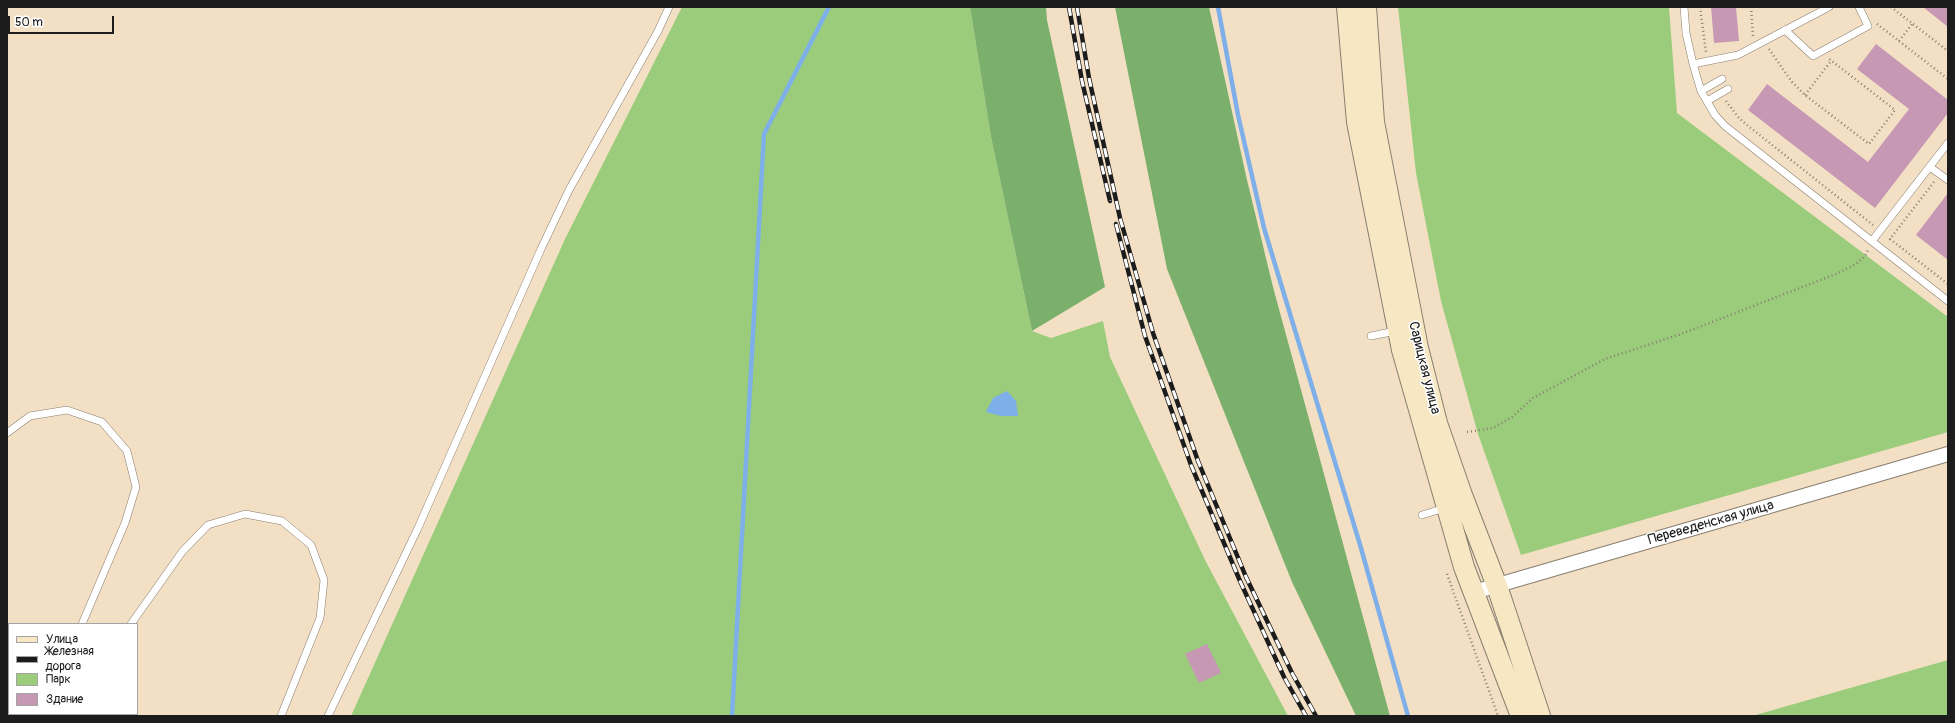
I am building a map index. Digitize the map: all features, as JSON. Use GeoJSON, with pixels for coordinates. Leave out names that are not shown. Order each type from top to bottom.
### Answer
{"type":"FeatureCollection","features":[{"type":"Feature","properties":{"kind":"street","name":"Сарицкая улица"},"geometry":{"type":"LineString","coordinates":[[1347,7],[1357,122],[1398,330],[1414,393],[1464,567],[1521,716]]}},
{"type":"Feature","properties":{"kind":"street","name":"Сарицкая улица"},"geometry":{"type":"LineString","coordinates":[[1366,7],[1374,122],[1418,348],[1437,423],[1462,495],[1497,586],[1540,716]]}},
{"type":"Feature","properties":{"kind":"street","name":"Переведенская улица"},"geometry":{"type":"LineString","coordinates":[[1474,592],[1948,454]]}},
{"type":"Feature","properties":{"kind":"lane"},"geometry":{"type":"LineString","coordinates":[[328,716],[418,528],[541,249],[569,190],[669,7]]}},
{"type":"Feature","properties":{"kind":"lane"},"geometry":{"type":"LineString","coordinates":[[1684,7],[1686,33],[1692,64],[1701,91],[1715,115],[1725,126],[1948,301]]}},
{"type":"Feature","properties":{"kind":"lane"},"geometry":{"type":"LineString","coordinates":[[1692,64],[1738,55],[1829,7]]}},
{"type":"Feature","properties":{"kind":"lane"},"geometry":{"type":"LineString","coordinates":[[1785,30],[1813,56],[1868,26],[1859,7]]}},
{"type":"Feature","properties":{"kind":"lane"},"geometry":{"type":"LineString","coordinates":[[1701,91],[1722,78]]}},
{"type":"Feature","properties":{"kind":"lane"},"geometry":{"type":"LineString","coordinates":[[1707,101],[1728,88]]}},
{"type":"Feature","properties":{"kind":"lane"},"geometry":{"type":"LineString","coordinates":[[1872,241],[1948,144]]}},
{"type":"Feature","properties":{"kind":"lane"},"geometry":{"type":"LineString","coordinates":[[1930,167],[1948,180]]}},
{"type":"Feature","properties":{"kind":"lane"},"geometry":{"type":"LineString","coordinates":[[1371,336],[1398,330]]}},
{"type":"Feature","properties":{"kind":"lane"},"geometry":{"type":"LineString","coordinates":[[7,433],[30,416],[67,410],[102,422],[127,450],[136,487],[125,524],[82,623]]}},
{"type":"Feature","properties":{"kind":"lane"},"geometry":{"type":"LineString","coordinates":[[1422,515],[1447,508]]}},
{"type":"Feature","properties":{"kind":"lane"},"geometry":{"type":"LineString","coordinates":[[132,623],[182,552],[208,525],[245,514],[282,521],[311,545],[324,580],[320,618],[281,716]]}},
{"type":"Feature","properties":{"kind":"path"},"geometry":{"type":"LineString","coordinates":[[1700,7],[1707,60]]}},
{"type":"Feature","properties":{"kind":"path"},"geometry":{"type":"LineString","coordinates":[[1751,7],[1754,47]]}},
{"type":"Feature","properties":{"kind":"path"},"geometry":{"type":"LineString","coordinates":[[1891,7],[1948,51]]}},
{"type":"Feature","properties":{"kind":"path"},"geometry":{"type":"LineString","coordinates":[[1899,41],[1913,23]]}},
{"type":"Feature","properties":{"kind":"path"},"geometry":{"type":"LineString","coordinates":[[1868,26],[1877,24],[1948,79]]}},
{"type":"Feature","properties":{"kind":"path"},"geometry":{"type":"LineString","coordinates":[[1764,41],[1792,82],[1805,95],[1869,144],[1895,110],[1831,61],[1823,51]]}},
{"type":"Feature","properties":{"kind":"path"},"geometry":{"type":"LineString","coordinates":[[1805,95],[1831,61]]}},
{"type":"Feature","properties":{"kind":"path"},"geometry":{"type":"LineString","coordinates":[[1720,93],[1747,125],[1875,226]]}},
{"type":"Feature","properties":{"kind":"path"},"geometry":{"type":"LineString","coordinates":[[1940,174],[1890,239],[1948,284]]}},
{"type":"Feature","properties":{"kind":"path"},"geometry":{"type":"LineString","coordinates":[[1467,432],[1493,428],[1512,417],[1533,398],[1605,359],[1681,334],[1836,274],[1856,264],[1865,256],[1872,241]]}},
{"type":"Feature","properties":{"kind":"path"},"geometry":{"type":"LineString","coordinates":[[1446,574],[1498,716]]}},
{"type":"Feature","properties":{"kind":"green space"},"geometry":{"type":"Polygon","coordinates":[[[682,7],[970,7],[991,137],[1032,331],[1051,338],[1103,321],[1110,357],[1205,560],[1288,716],[351,716],[565,239],[682,7]]]}},
{"type":"Feature","properties":{"kind":"green space"},"geometry":{"type":"Polygon","coordinates":[[[970,7],[1046,7],[1047,20],[1105,287],[1032,331],[991,137],[970,7]]]}},
{"type":"Feature","properties":{"kind":"green space"},"geometry":{"type":"Polygon","coordinates":[[[1115,7],[1209,7],[1247,180],[1273,287],[1390,716],[1356,716],[1292,582],[1167,269],[1115,7]]]}},
{"type":"Feature","properties":{"kind":"green space"},"geometry":{"type":"Polygon","coordinates":[[[1398,7],[1669,7],[1677,113],[1948,317],[1948,432],[1521,555],[1478,434],[1441,301],[1416,173],[1398,7]]]}},
{"type":"Feature","properties":{"kind":"green space"},"geometry":{"type":"Polygon","coordinates":[[[1948,660],[1948,716],[1752,716],[1948,660]]]}},
{"type":"Feature","properties":{"kind":"water"},"geometry":{"type":"Polygon","coordinates":[[[1007,391],[1016,401],[1018,416],[1001,416],[986,412],[993,398],[1007,391]]]}},
{"type":"Feature","properties":{"kind":"building"},"geometry":{"type":"Polygon","coordinates":[[[1711,7],[1736,7],[1739,41],[1714,43],[1711,7]]]}},
{"type":"Feature","properties":{"kind":"building"},"geometry":{"type":"Polygon","coordinates":[[[1923,7],[1948,7],[1948,27],[1923,7]]]}},
{"type":"Feature","properties":{"kind":"building"},"geometry":{"type":"Polygon","coordinates":[[[1876,44],[1948,100],[1948,113],[1875,208],[1748,110],[1767,84],[1868,162],[1909,109],[1857,69],[1876,44]]]}},
{"type":"Feature","properties":{"kind":"building"},"geometry":{"type":"Polygon","coordinates":[[[1948,193],[1948,260],[1916,235],[1948,193]]]}},
{"type":"Feature","properties":{"kind":"building"},"geometry":{"type":"Polygon","coordinates":[[[1207,644],[1221,673],[1199,683],[1185,654],[1207,644]]]}},
{"type":"Feature","properties":{"kind":"waterway"},"geometry":{"type":"LineString","coordinates":[[732,716],[764,134],[829,7]]}},
{"type":"Feature","properties":{"kind":"waterway"},"geometry":{"type":"LineString","coordinates":[[1218,7],[1238,115],[1264,228],[1361,548],[1408,716]]}},
{"type":"Feature","properties":{"kind":"railway"},"geometry":{"type":"LineString","coordinates":[[1069,7],[1082,81],[1110,201]]}},
{"type":"Feature","properties":{"kind":"railway"},"geometry":{"type":"LineString","coordinates":[[1077,7],[1089,78],[1120,218],[1153,333],[1198,461],[1246,577],[1292,673],[1316,716]]}},
{"type":"Feature","properties":{"kind":"railway"},"geometry":{"type":"LineString","coordinates":[[1116,224],[1145,336],[1191,465],[1240,581],[1284,677],[1306,716]]}}]}
